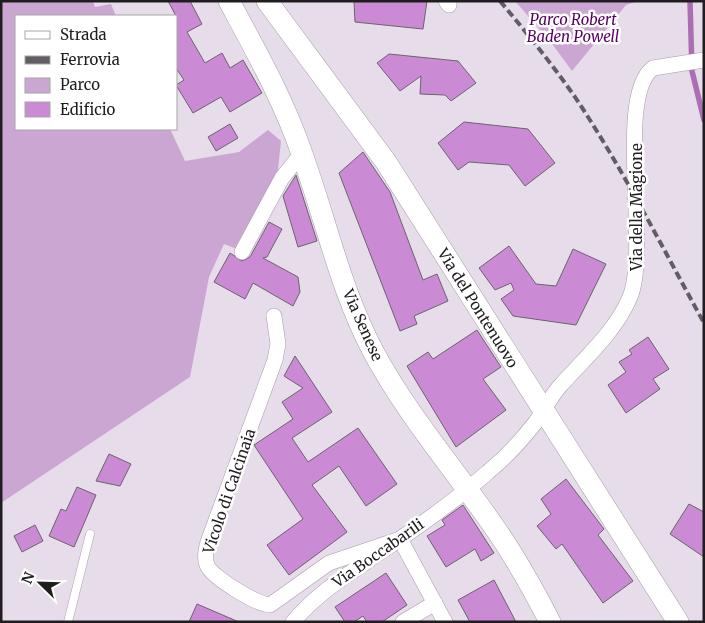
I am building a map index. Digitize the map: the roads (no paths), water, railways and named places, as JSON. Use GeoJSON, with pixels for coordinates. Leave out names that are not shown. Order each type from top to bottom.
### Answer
{"type":"FeatureCollection","features":[{"type":"Feature","properties":{"kind":"main road","name":"Via Senese"},"geometry":{"type":"LineString","coordinates":[[229,1],[268,75],[302,153],[363,331],[404,404],[467,488],[511,552],[550,622]]}},
{"type":"Feature","properties":{"kind":"main road","name":"Via del Pontenuovo"},"geometry":{"type":"LineString","coordinates":[[267,1],[386,162],[678,622]]}},
{"type":"Feature","properties":{"kind":"street","name":"Via della Magione"},"geometry":{"type":"LineString","coordinates":[[467,488],[487,473],[514,447],[560,386],[612,326],[626,306],[632,291],[638,260],[634,187],[637,111],[644,78],[649,71],[656,67],[704,60]]}},
{"type":"Feature","properties":{"kind":"street"},"geometry":{"type":"LineString","coordinates":[[242,252],[282,178],[302,153]]}},
{"type":"Feature","properties":{"kind":"street","name":"Vicolo di Calcinaia"},"geometry":{"type":"LineString","coordinates":[[274,316],[278,344],[275,360],[208,542],[207,565],[212,572],[255,601],[270,605],[329,563],[400,539]]}},
{"type":"Feature","properties":{"kind":"street","name":"Via Boccabarili"},"geometry":{"type":"LineString","coordinates":[[293,622],[325,590],[400,539],[467,488]]}},
{"type":"Feature","properties":{"kind":"street"},"geometry":{"type":"LineString","coordinates":[[400,539],[445,622]]}},
{"type":"Feature","properties":{"kind":"street"},"geometry":{"type":"LineString","coordinates":[[403,622],[435,603]]}},
{"type":"Feature","properties":{"kind":"lane"},"geometry":{"type":"LineString","coordinates":[[68,622],[90,534]]}},
{"type":"Feature","properties":{"kind":"waterway"},"geometry":{"type":"LineString","coordinates":[[690,1],[692,71],[704,120]]}},
{"type":"Feature","properties":{"kind":"railway"},"geometry":{"type":"LineString","coordinates":[[500,1],[557,72],[593,124],[626,180],[704,323]]}},
{"type":"Feature","properties":{"kind":"park label","name":"Parco Robert Baden Powell"},"geometry":{"type":"Point","coordinates":[573,28]}}]}
